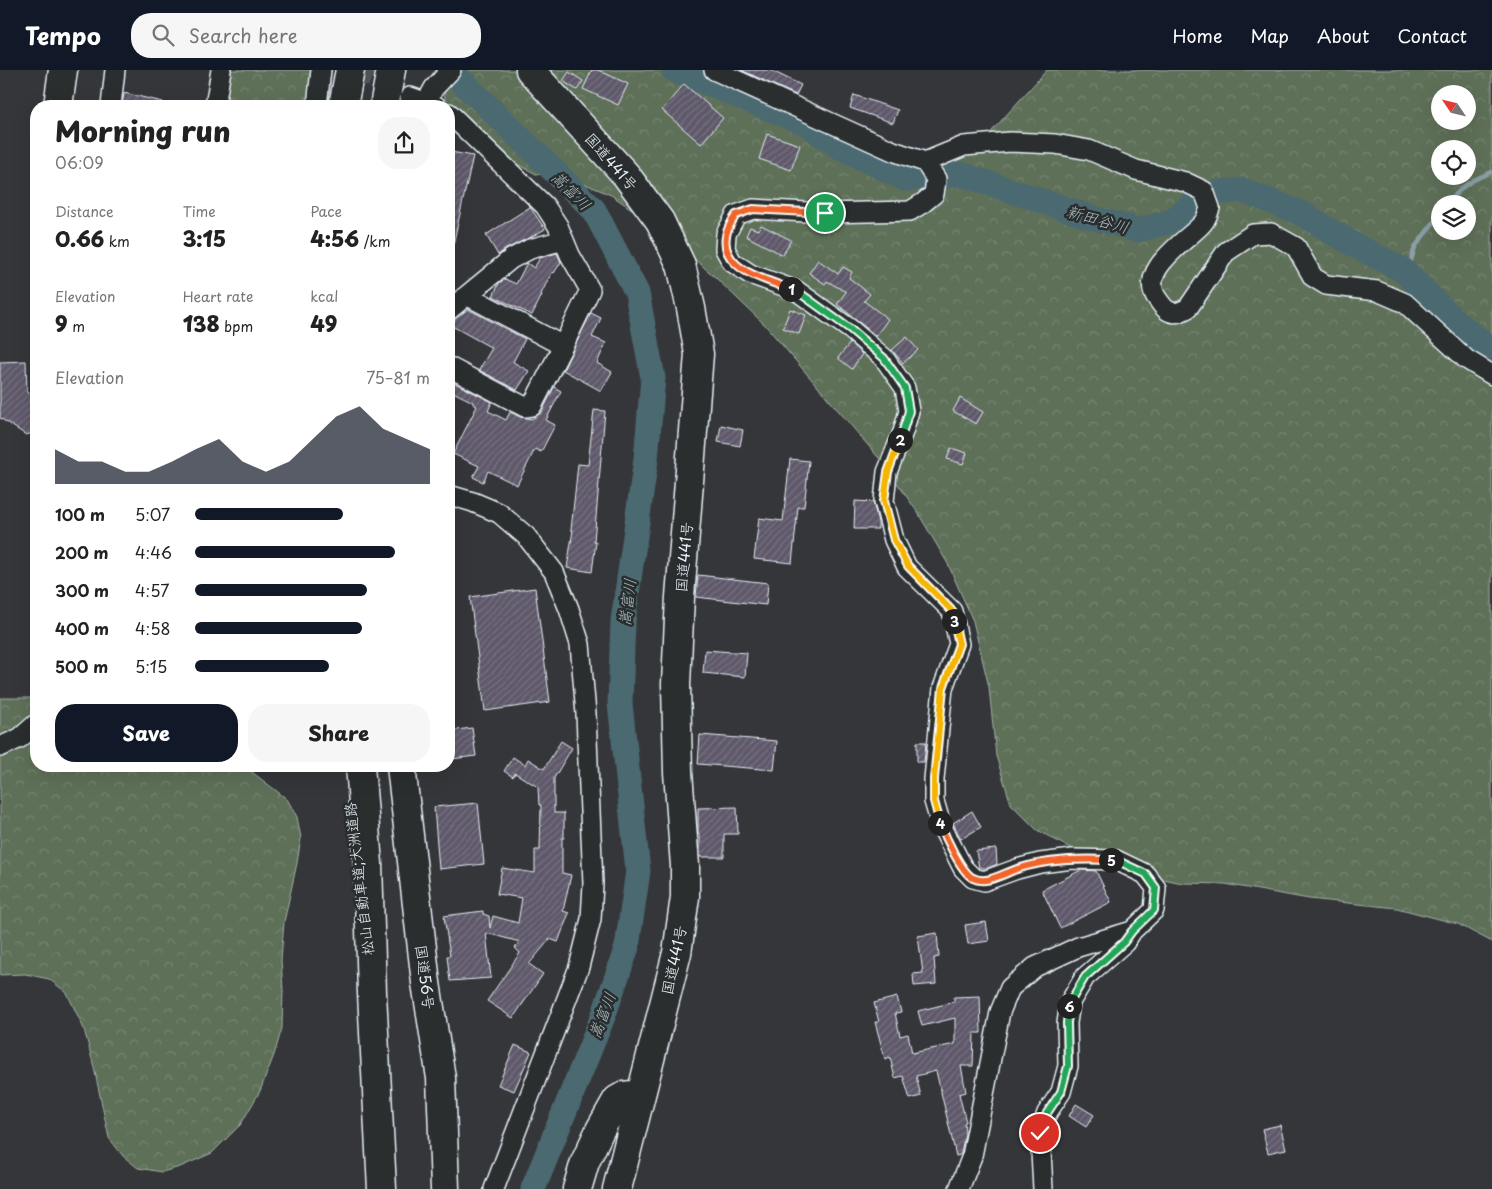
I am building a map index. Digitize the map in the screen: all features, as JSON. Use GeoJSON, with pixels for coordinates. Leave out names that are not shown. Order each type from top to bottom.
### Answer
{"type":"FeatureCollection","features":[{"type":"Feature","properties":{"kind":"highway"},"geometry":{"type":"LineString","coordinates":[[59,100],[63,70]]}},
{"type":"Feature","properties":{"kind":"highway"},"geometry":{"type":"LineString","coordinates":[[344,100],[350,70]]}},
{"type":"Feature","properties":{"kind":"highway"},"geometry":{"type":"LineString","coordinates":[[361,100],[367,70]]}},
{"type":"Feature","properties":{"kind":"highway","name":"国道441号"},"geometry":{"type":"LineString","coordinates":[[530,70],[626,175],[660,221],[681,265],[699,354],[680,597],[676,684],[678,772],[685,866],[685,897],[677,953],[617,1189]]}},
{"type":"Feature","properties":{"kind":"highway"},"geometry":{"type":"LineString","coordinates":[[396,100],[415,91]]}},
{"type":"Feature","properties":{"kind":"highway","name":"松山自動車道;大洲道路"},"geometry":{"type":"LineString","coordinates":[[346,772],[372,993]]}},
{"type":"Feature","properties":{"kind":"highway","name":"松山自動車道;大洲道路"},"geometry":{"type":"LineString","coordinates":[[360,772],[368,864],[372,993],[382,1189]]}},
{"type":"Feature","properties":{"kind":"highway","name":"国道56号"},"geometry":{"type":"LineString","coordinates":[[402,772],[426,983],[441,1078],[445,1189]]}},
{"type":"Feature","properties":{"kind":"highway"},"geometry":{"type":"LineString","coordinates":[[576,1189],[600,1130],[617,1100],[624,1096],[640,1094]]}},
{"type":"Feature","properties":{"kind":"street"},"geometry":{"type":"LineString","coordinates":[[112,100],[116,70]]}},
{"type":"Feature","properties":{"kind":"street"},"geometry":{"type":"LineString","coordinates":[[318,100],[321,70]]}},
{"type":"Feature","properties":{"kind":"street"},"geometry":{"type":"LineString","coordinates":[[415,91],[451,70]]}},
{"type":"Feature","properties":{"kind":"street"},"geometry":{"type":"LineString","coordinates":[[714,70],[893,151],[925,162],[936,180],[934,194],[923,204],[910,211],[825,213],[753,209],[736,215],[726,234],[726,249],[732,262],[750,274],[797,291],[850,329],[884,358],[905,388],[909,411],[904,432],[888,472],[884,501],[894,540],[908,566],[952,611],[959,644],[943,688],[934,779],[934,801],[941,825],[963,868],[973,878],[984,881],[1040,863],[1073,859],[1116,860],[1146,874],[1156,888],[1154,910],[1132,931],[1124,942],[1085,977],[1070,1002],[1067,1023],[1068,1066],[1061,1092],[1047,1113],[1040,1133],[1043,1189]]}},
{"type":"Feature","properties":{"kind":"street"},"geometry":{"type":"LineString","coordinates":[[215,71],[215,100]]}},
{"type":"Feature","properties":{"kind":"street"},"geometry":{"type":"LineString","coordinates":[[455,119],[545,206],[558,226],[563,240],[590,290],[532,406],[525,408],[455,370]]}},
{"type":"Feature","properties":{"kind":"street"},"geometry":{"type":"LineString","coordinates":[[925,162],[964,146],[1010,142],[1055,144],[1088,150],[1136,170],[1185,182],[1204,191],[1210,208],[1203,224],[1171,251],[1158,267],[1152,284],[1155,296],[1167,311],[1178,313],[1188,308],[1226,252],[1254,234],[1271,233],[1296,247],[1312,277],[1326,285],[1377,291],[1405,303],[1466,359],[1492,375]]}},
{"type":"Feature","properties":{"kind":"street"},"geometry":{"type":"LineString","coordinates":[[455,305],[511,259],[530,249],[563,240]]}},
{"type":"Feature","properties":{"kind":"street"},"geometry":{"type":"LineString","coordinates":[[469,294],[474,299],[563,346]]}},
{"type":"Feature","properties":{"kind":"street"},"geometry":{"type":"LineString","coordinates":[[455,498],[473,502],[499,513],[526,536],[554,572],[569,609],[580,644],[586,714],[593,884],[591,919],[579,967],[494,1189]]}},
{"type":"Feature","properties":{"kind":"street"},"geometry":{"type":"LineString","coordinates":[[0,747],[20,738],[30,729]]}},
{"type":"Feature","properties":{"kind":"street"},"geometry":{"type":"LineString","coordinates":[[959,1189],[972,1156],[1000,1012],[1010,988],[1035,967],[1078,948],[1132,931]]}},
{"type":"Feature","properties":{"kind":"green space"},"geometry":{"type":"Polygon","coordinates":[[[221,70],[318,70],[315,100],[216,100],[221,70]]]}},
{"type":"Feature","properties":{"kind":"green space"},"geometry":{"type":"Polygon","coordinates":[[[441,70],[712,70],[884,155],[973,152],[1047,70],[1492,70],[1492,942],[1458,924],[1397,908],[1309,899],[1225,884],[1182,883],[1127,871],[1068,847],[1037,830],[1011,804],[996,756],[989,687],[973,621],[948,564],[918,513],[884,464],[765,325],[715,277],[657,226],[611,195],[576,180],[536,174],[498,154],[465,129],[455,114],[455,100],[446,100],[445,98],[441,70]]]}},
{"type":"Feature","properties":{"kind":"green space"},"geometry":{"type":"Polygon","coordinates":[[[0,698],[30,698],[30,772],[252,772],[287,799],[297,817],[301,838],[284,922],[281,960],[283,990],[282,1028],[260,1091],[241,1124],[212,1153],[180,1167],[162,1172],[138,1168],[123,1156],[109,1138],[84,1029],[67,993],[49,979],[25,974],[0,975],[0,698]]]}},
{"type":"Feature","properties":{"kind":"building"},"geometry":{"type":"Polygon","coordinates":[[[592,70],[598,70],[628,84],[618,105],[583,89],[592,70]]]}},
{"type":"Feature","properties":{"kind":"building"},"geometry":{"type":"Polygon","coordinates":[[[741,70],[770,70],[801,85],[796,95],[741,70]]]}},
{"type":"Feature","properties":{"kind":"building"},"geometry":{"type":"Polygon","coordinates":[[[569,72],[583,81],[577,90],[563,81],[569,72]]]}},
{"type":"Feature","properties":{"kind":"building"},"geometry":{"type":"Polygon","coordinates":[[[684,84],[723,118],[701,144],[662,110],[684,84]]]}},
{"type":"Feature","properties":{"kind":"building"},"geometry":{"type":"Polygon","coordinates":[[[124,93],[154,100],[123,100],[124,93]]]}},
{"type":"Feature","properties":{"kind":"building"},"geometry":{"type":"Polygon","coordinates":[[[854,95],[898,110],[893,123],[850,108],[854,95]]]}},
{"type":"Feature","properties":{"kind":"building"},"geometry":{"type":"Polygon","coordinates":[[[767,134],[800,145],[791,170],[759,159],[767,134]]]}},
{"type":"Feature","properties":{"kind":"building"},"geometry":{"type":"Polygon","coordinates":[[[455,153],[473,156],[455,236],[455,153]]]}},
{"type":"Feature","properties":{"kind":"building"},"geometry":{"type":"Polygon","coordinates":[[[530,207],[545,229],[498,255],[486,235],[530,207]]]}},
{"type":"Feature","properties":{"kind":"building"},"geometry":{"type":"Polygon","coordinates":[[[761,225],[791,240],[783,255],[746,236],[750,227],[758,230],[761,225]]]}},
{"type":"Feature","properties":{"kind":"building"},"geometry":{"type":"Polygon","coordinates":[[[557,253],[561,262],[554,273],[552,272],[532,315],[493,296],[499,283],[505,279],[516,284],[527,263],[534,268],[540,258],[557,253]]]}},
{"type":"Feature","properties":{"kind":"building"},"geometry":{"type":"Polygon","coordinates":[[[818,260],[838,274],[843,267],[852,272],[849,278],[870,294],[864,301],[888,319],[876,336],[837,304],[846,292],[827,281],[825,284],[809,273],[818,260]]]}},
{"type":"Feature","properties":{"kind":"building"},"geometry":{"type":"Polygon","coordinates":[[[468,309],[525,339],[513,362],[529,371],[517,390],[479,370],[492,348],[455,328],[455,319],[468,309]]]}},
{"type":"Feature","properties":{"kind":"building"},"geometry":{"type":"Polygon","coordinates":[[[790,309],[806,315],[799,334],[783,328],[790,309]]]}},
{"type":"Feature","properties":{"kind":"building"},"geometry":{"type":"Polygon","coordinates":[[[591,313],[601,318],[592,337],[606,343],[597,363],[612,372],[601,391],[563,370],[591,313]]]}},
{"type":"Feature","properties":{"kind":"building"},"geometry":{"type":"Polygon","coordinates":[[[907,337],[918,350],[903,363],[892,350],[907,337]]]}},
{"type":"Feature","properties":{"kind":"building"},"geometry":{"type":"Polygon","coordinates":[[[850,343],[862,354],[852,369],[838,358],[850,343]]]}},
{"type":"Feature","properties":{"kind":"building"},"geometry":{"type":"Polygon","coordinates":[[[26,361],[27,393],[30,392],[30,434],[26,435],[0,418],[0,362],[26,361]]]}},
{"type":"Feature","properties":{"kind":"building"},"geometry":{"type":"Polygon","coordinates":[[[455,383],[492,402],[488,411],[506,420],[510,412],[520,417],[532,419],[542,412],[554,387],[561,391],[546,420],[555,425],[541,452],[535,449],[517,485],[488,471],[483,482],[473,477],[479,466],[455,455],[455,450],[477,406],[455,393],[455,383]]]}},
{"type":"Feature","properties":{"kind":"building"},"geometry":{"type":"Polygon","coordinates":[[[960,398],[983,412],[976,424],[953,411],[960,398]]]}},
{"type":"Feature","properties":{"kind":"building"},"geometry":{"type":"Polygon","coordinates":[[[594,410],[605,411],[594,541],[596,542],[592,572],[567,568],[573,530],[571,530],[578,464],[588,465],[594,410]]]}},
{"type":"Feature","properties":{"kind":"building"},"geometry":{"type":"Polygon","coordinates":[[[721,425],[743,430],[740,446],[718,442],[721,425]]]}},
{"type":"Feature","properties":{"kind":"building"},"geometry":{"type":"Polygon","coordinates":[[[951,448],[967,453],[963,464],[947,459],[951,448]]]}},
{"type":"Feature","properties":{"kind":"building"},"geometry":{"type":"Polygon","coordinates":[[[790,459],[809,461],[804,507],[798,507],[792,563],[754,559],[759,518],[783,521],[790,459]]]}},
{"type":"Feature","properties":{"kind":"building"},"geometry":{"type":"Polygon","coordinates":[[[855,501],[873,502],[878,529],[854,529],[855,501]]]}},
{"type":"Feature","properties":{"kind":"building"},"geometry":{"type":"Polygon","coordinates":[[[698,575],[768,583],[766,605],[696,597],[698,575]]]}},
{"type":"Feature","properties":{"kind":"building"},"geometry":{"type":"Polygon","coordinates":[[[535,588],[550,702],[485,711],[470,597],[535,588]]]}},
{"type":"Feature","properties":{"kind":"building"},"geometry":{"type":"Polygon","coordinates":[[[705,650],[747,653],[745,677],[703,673],[705,650]]]}},
{"type":"Feature","properties":{"kind":"building"},"geometry":{"type":"Polygon","coordinates":[[[472,728],[476,756],[455,759],[455,730],[472,728]]]}},
{"type":"Feature","properties":{"kind":"building"},"geometry":{"type":"Polygon","coordinates":[[[700,735],[777,741],[774,770],[698,764],[700,735]]]}},
{"type":"Feature","properties":{"kind":"building"},"geometry":{"type":"Polygon","coordinates":[[[561,741],[572,748],[554,778],[554,813],[564,813],[562,873],[571,875],[563,911],[569,913],[558,942],[550,939],[529,964],[543,974],[513,1018],[487,1001],[520,953],[515,948],[520,942],[486,933],[491,978],[450,981],[447,956],[450,956],[444,916],[483,911],[483,914],[489,916],[490,928],[493,916],[518,923],[522,898],[497,894],[502,868],[535,873],[535,850],[540,850],[541,805],[539,805],[538,787],[515,773],[513,777],[504,771],[513,757],[525,765],[528,759],[544,769],[561,741]]]}},
{"type":"Feature","properties":{"kind":"building"},"geometry":{"type":"Polygon","coordinates":[[[917,742],[926,742],[924,762],[917,762],[917,742]]]}},
{"type":"Feature","properties":{"kind":"building"},"geometry":{"type":"Polygon","coordinates":[[[478,803],[484,864],[439,869],[434,807],[478,803]]]}},
{"type":"Feature","properties":{"kind":"building"},"geometry":{"type":"Polygon","coordinates":[[[737,807],[738,834],[724,834],[724,857],[700,857],[698,808],[737,807]]]}},
{"type":"Feature","properties":{"kind":"building"},"geometry":{"type":"Polygon","coordinates":[[[972,811],[981,827],[961,839],[953,823],[972,811]]]}},
{"type":"Feature","properties":{"kind":"building"},"geometry":{"type":"Polygon","coordinates":[[[996,849],[997,864],[988,868],[979,868],[976,851],[996,849]]]}},
{"type":"Feature","properties":{"kind":"building"},"geometry":{"type":"Polygon","coordinates":[[[1081,870],[1096,871],[1111,902],[1060,928],[1042,890],[1081,870]]]}},
{"type":"Feature","properties":{"kind":"building"},"geometry":{"type":"Polygon","coordinates":[[[986,922],[989,941],[968,944],[965,925],[986,922]]]}},
{"type":"Feature","properties":{"kind":"building"},"geometry":{"type":"Polygon","coordinates":[[[937,933],[939,957],[934,958],[936,984],[914,986],[913,974],[923,973],[918,936],[937,933]]]}},
{"type":"Feature","properties":{"kind":"building"},"geometry":{"type":"Polygon","coordinates":[[[980,996],[981,1033],[974,1033],[973,1066],[961,1066],[966,1092],[959,1094],[966,1122],[964,1123],[965,1133],[961,1153],[956,1156],[936,1071],[916,1076],[921,1096],[910,1099],[903,1076],[895,1078],[890,1057],[885,1059],[875,1022],[879,1022],[874,1003],[897,997],[901,1012],[895,1013],[900,1036],[908,1034],[912,1053],[955,1044],[955,1018],[922,1026],[918,1011],[954,1002],[954,997],[980,996]]]}},
{"type":"Feature","properties":{"kind":"building"},"geometry":{"type":"Polygon","coordinates":[[[515,1045],[531,1052],[514,1091],[498,1085],[515,1045]]]}},
{"type":"Feature","properties":{"kind":"building"},"geometry":{"type":"Polygon","coordinates":[[[1076,1104],[1094,1115],[1086,1127],[1069,1116],[1076,1104]]]}},
{"type":"Feature","properties":{"kind":"building"},"geometry":{"type":"Polygon","coordinates":[[[1280,1125],[1286,1149],[1268,1153],[1262,1129],[1280,1125]]]}},
{"type":"Feature","properties":{"kind":"waterway","name":"嵩富川"},"geometry":{"type":"LineString","coordinates":[[450,70],[594,210],[637,293],[653,378],[646,459],[623,621],[620,703],[638,871],[627,947],[604,1014],[533,1189]]}},
{"type":"Feature","properties":{"kind":"waterway","name":"新田谷川"},"geometry":{"type":"LineString","coordinates":[[674,70],[807,124],[838,146],[905,179],[961,174],[1090,217],[1138,230],[1172,221],[1205,194],[1241,190],[1301,213],[1354,245],[1403,270],[1453,319],[1492,351]]}},
{"type":"Feature","properties":{"kind":"waterway"},"geometry":{"type":"LineString","coordinates":[[1455,195],[1467,184],[1492,172]]}},
{"type":"Feature","properties":{"kind":"waterway"},"geometry":{"type":"LineString","coordinates":[[1407,274],[1415,247],[1431,226]]}},
{"type":"Feature","properties":{"kind":"tunnel"},"geometry":{"type":"LineString","coordinates":[[355,70],[410,97]]}},
{"type":"Feature","properties":{"kind":"route"},"geometry":{"type":"LineString","coordinates":[[825,213],[753,209],[736,215],[726,234],[726,249],[732,262],[750,274],[797,291],[850,329],[884,358],[905,388],[909,411],[904,432],[888,472],[884,501],[894,540],[908,566],[952,611],[959,644],[943,688],[938,734],[934,801],[941,825],[963,868],[973,878],[984,881],[1040,863],[1073,859],[1116,860],[1146,874],[1156,888],[1154,910],[1132,931],[1124,942],[1085,977],[1070,1002],[1067,1023],[1068,1066],[1061,1092],[1047,1113],[1040,1133]]}}]}
